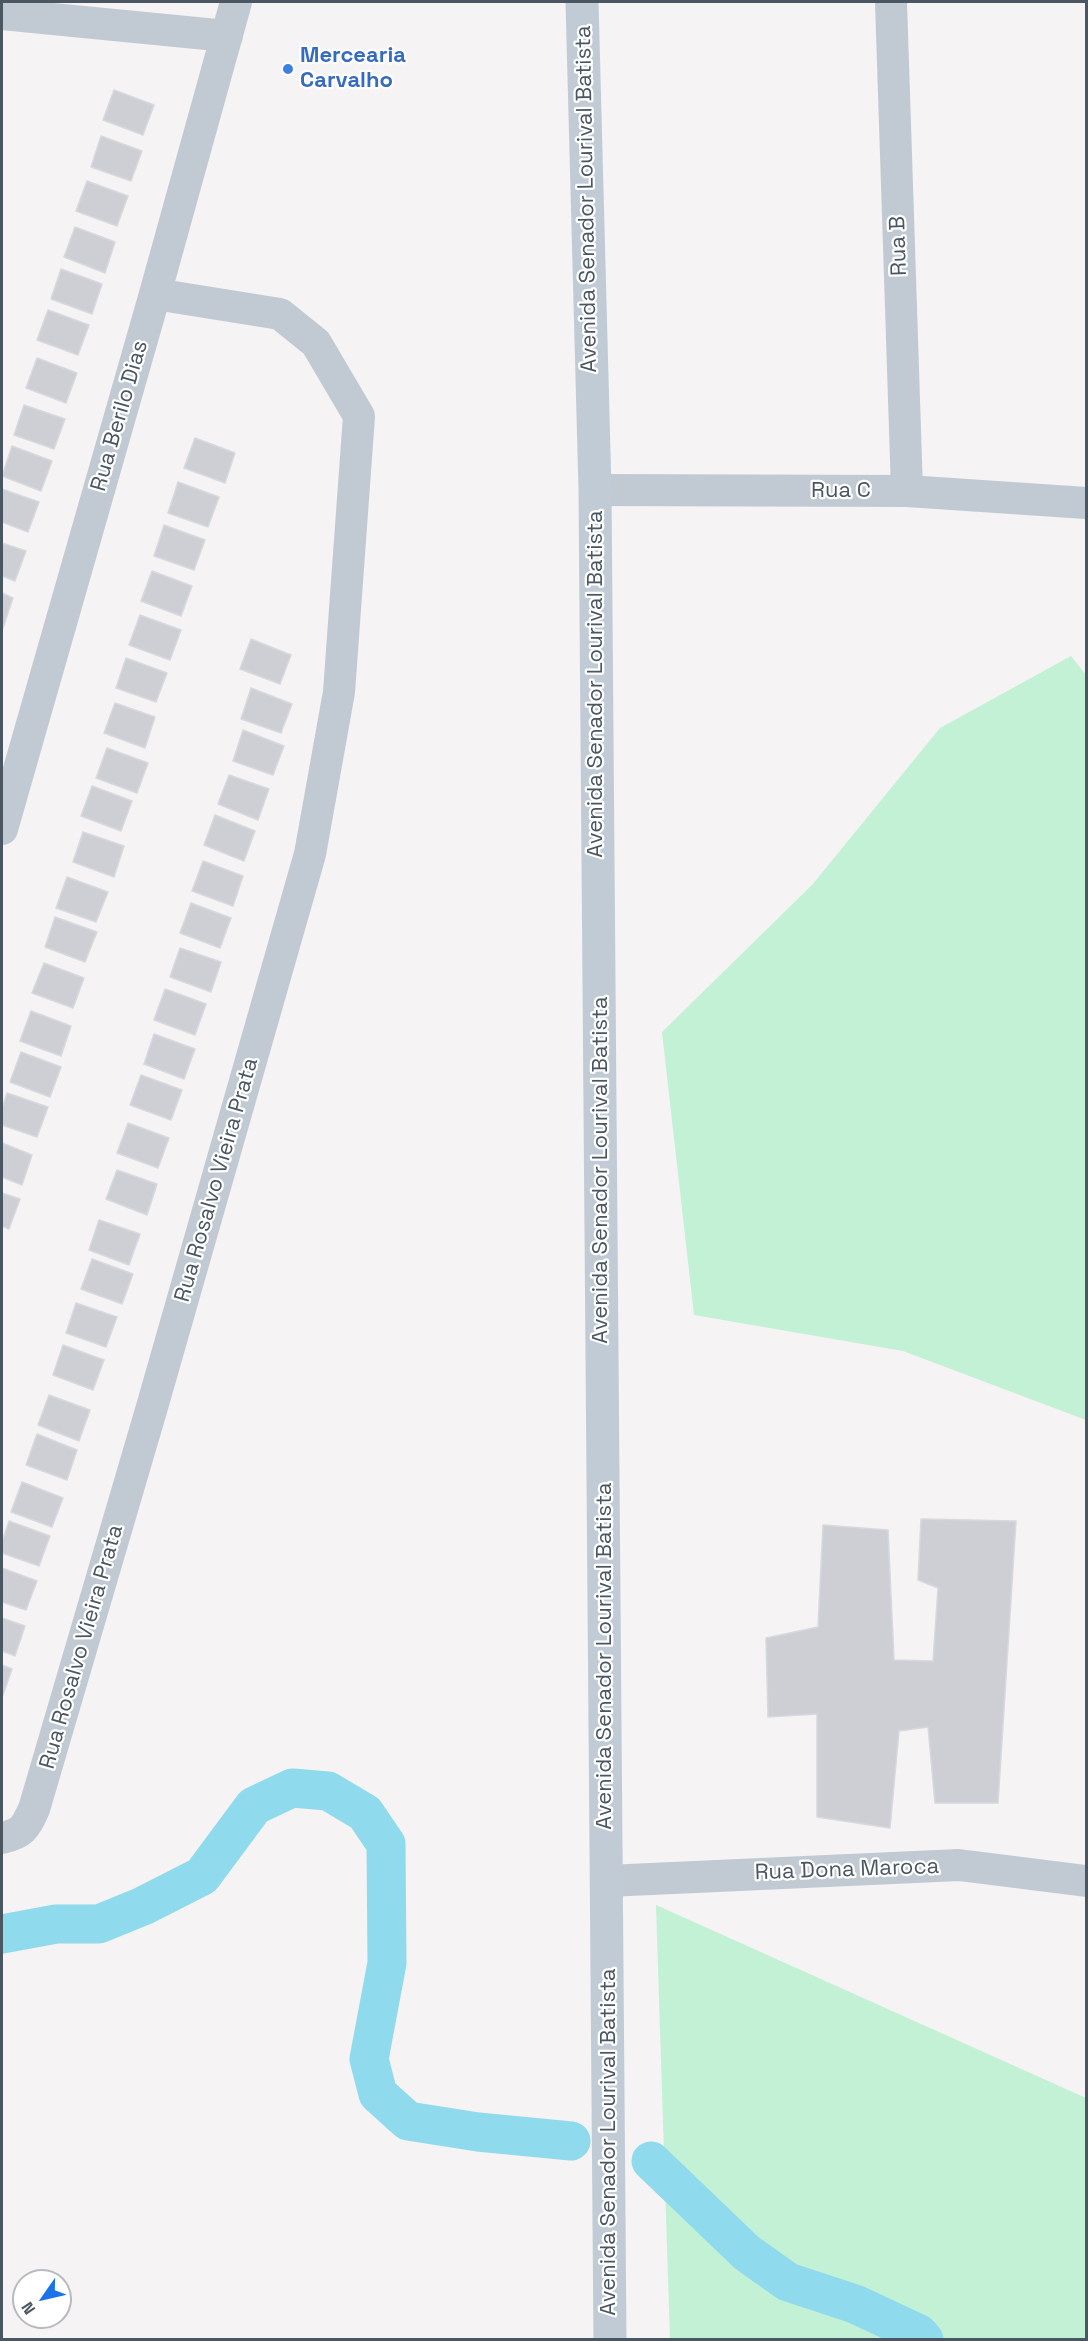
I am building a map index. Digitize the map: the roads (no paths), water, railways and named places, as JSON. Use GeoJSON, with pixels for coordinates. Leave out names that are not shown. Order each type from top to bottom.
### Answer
{"type":"FeatureCollection","features":[{"type":"Feature","properties":{"kind":"street","name":"Rua Berilo Dias"},"geometry":{"type":"LineString","coordinates":[[2,829],[236,2]]}},
{"type":"Feature","properties":{"kind":"street","name":"Avenida Senador Lourival Batista"},"geometry":{"type":"LineString","coordinates":[[582,2],[595,490],[610,2340]]}},
{"type":"Feature","properties":{"kind":"street","name":"Rua B"},"geometry":{"type":"LineString","coordinates":[[891,2],[907,491]]}},
{"type":"Feature","properties":{"kind":"street"},"geometry":{"type":"LineString","coordinates":[[2,14],[227,36]]}},
{"type":"Feature","properties":{"kind":"street","name":"Rua Rosalvo Vieira Prata"},"geometry":{"type":"LineString","coordinates":[[2,1838],[14,1835],[26,1827],[34,1809],[310,854],[339,692],[359,416],[316,343],[280,314],[155,294]]}},
{"type":"Feature","properties":{"kind":"street","name":"Rua C"},"geometry":{"type":"LineString","coordinates":[[595,490],[907,491],[1086,502]]}},
{"type":"Feature","properties":{"kind":"street","name":"Rua Dona Maroca"},"geometry":{"type":"LineString","coordinates":[[607,1881],[959,1865],[1086,1881]]}},
{"type":"Feature","properties":{"kind":"waterway"},"geometry":{"type":"LineString","coordinates":[[2,1934],[56,1924],[99,1924],[143,1906],[202,1876],[254,1806],[292,1788],[328,1791],[365,1813],[386,1844],[387,1963],[369,2059],[378,2094],[408,2121],[478,2132],[571,2141]]}},
{"type":"Feature","properties":{"kind":"waterway"},"geometry":{"type":"LineString","coordinates":[[651,2161],[747,2253],[788,2282],[855,2304],[919,2334],[924,2340]]}},
{"type":"Feature","properties":{"kind":"place","name":"Mercearia Carvalho"},"geometry":{"type":"Point","coordinates":[288,69]}}]}
